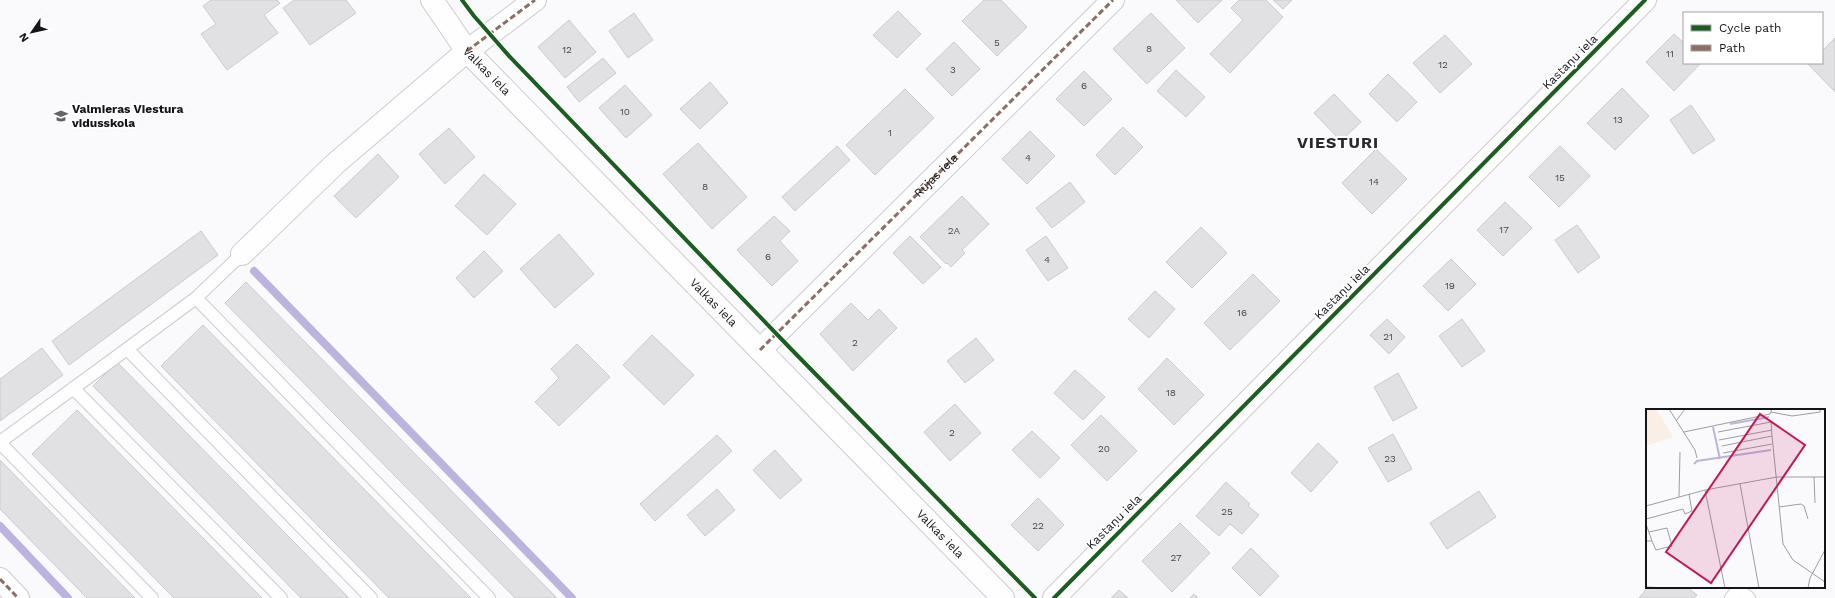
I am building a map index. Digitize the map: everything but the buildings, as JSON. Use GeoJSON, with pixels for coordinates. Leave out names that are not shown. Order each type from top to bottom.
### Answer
{"type":"FeatureCollection","features":[{"type":"Feature","properties":{"kind":"street","name":"Valkas iela"},"geometry":{"type":"LineString","coordinates":[[432,0],[467,51],[1003,598]]}},
{"type":"Feature","properties":{"kind":"street"},"geometry":{"type":"LineString","coordinates":[[242,254],[336,163],[467,51],[535,0]]}},
{"type":"Feature","properties":{"kind":"street","name":"Rūjas iela"},"geometry":{"type":"LineString","coordinates":[[760,350],[1113,0]]}},
{"type":"Feature","properties":{"kind":"street","name":"Kastaņu iela"},"geometry":{"type":"LineString","coordinates":[[1054,598],[1645,0]]}},
{"type":"Feature","properties":{"kind":"street"},"geometry":{"type":"LineString","coordinates":[[0,579],[18,598]]}},
{"type":"Feature","properties":{"kind":"lane"},"geometry":{"type":"LineString","coordinates":[[152,598],[0,442],[196,298],[242,254]]}},
{"type":"Feature","properties":{"kind":"lane"},"geometry":{"type":"LineString","coordinates":[[196,298],[489,598]]}},
{"type":"Feature","properties":{"kind":"lane"},"geometry":{"type":"LineString","coordinates":[[127,349],[371,598]]}},
{"type":"Feature","properties":{"kind":"lane"},"geometry":{"type":"LineString","coordinates":[[73,388],[281,598]]}},
{"type":"Feature","properties":{"kind":"lane"},"geometry":{"type":"LineString","coordinates":[[1730,598],[1738,589],[1749,598]]}},
{"type":"Feature","properties":{"kind":"waterway"},"geometry":{"type":"LineString","coordinates":[[254,271],[572,598]]}},
{"type":"Feature","properties":{"kind":"waterway"},"geometry":{"type":"LineString","coordinates":[[0,526],[68,598]]}},
{"type":"Feature","properties":{"kind":"marked path"},"geometry":{"type":"LineString","coordinates":[[467,51],[535,0]]}},
{"type":"Feature","properties":{"kind":"marked path"},"geometry":{"type":"LineString","coordinates":[[760,350],[1113,0]]}},
{"type":"Feature","properties":{"kind":"marked path"},"geometry":{"type":"LineString","coordinates":[[0,579],[18,598]]}},
{"type":"Feature","properties":{"kind":"cycle path"},"geometry":{"type":"LineString","coordinates":[[462,0],[509,56],[791,349],[1035,598]]}},
{"type":"Feature","properties":{"kind":"cycle path"},"geometry":{"type":"LineString","coordinates":[[1054,598],[1645,0]]}},
{"type":"Feature","properties":{"kind":"place","name":"Valmieras Viestura vidusskola"},"geometry":{"type":"Point","coordinates":[61,116]}},
{"type":"Feature","properties":{"kind":"district","name":"VIESTURI"},"geometry":{"type":"Point","coordinates":[1338,142]}}]}
